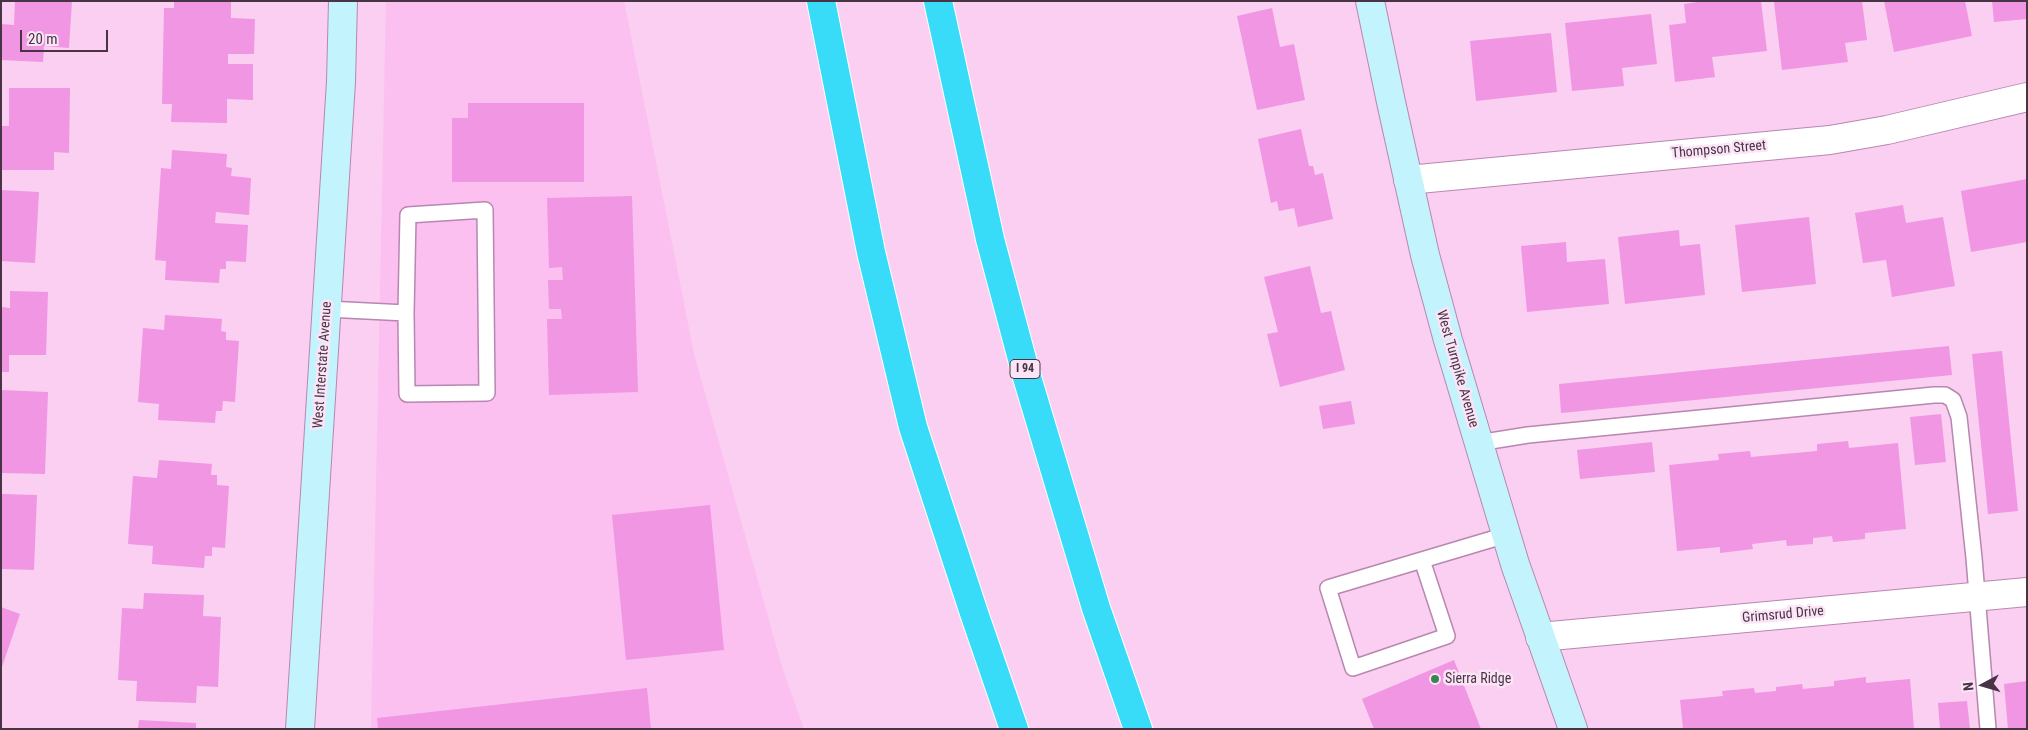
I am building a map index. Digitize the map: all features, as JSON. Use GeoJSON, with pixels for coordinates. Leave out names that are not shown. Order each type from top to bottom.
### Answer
{"type":"FeatureCollection","features":[{"type":"Feature","properties":{"kind":"highway"},"geometry":{"type":"LineString","coordinates":[[821,1],[872,252],[913,427],[1014,729]]}},
{"type":"Feature","properties":{"kind":"highway","name":"I 94"},"geometry":{"type":"LineString","coordinates":[[938,1],[988,230],[1026,374],[1090,589],[1138,729]]}},
{"type":"Feature","properties":{"kind":"street","name":"West Interstate Avenue"},"geometry":{"type":"LineString","coordinates":[[300,729],[341,82],[344,1]]}},
{"type":"Feature","properties":{"kind":"street","name":"West Turnpike Avenue"},"geometry":{"type":"LineString","coordinates":[[1370,1],[1428,264],[1506,535],[1573,729]]}},
{"type":"Feature","properties":{"kind":"street","name":"Thompson Street"},"geometry":{"type":"LineString","coordinates":[[1408,180],[1830,140],[1887,130],[2027,97]]}},
{"type":"Feature","properties":{"kind":"street","name":"Grimsrud Drive"},"geometry":{"type":"LineString","coordinates":[[1540,638],[2027,592]]}},
{"type":"Feature","properties":{"kind":"lane"},"geometry":{"type":"LineString","coordinates":[[485,210],[487,393],[406,394],[406,313],[408,215],[485,210]]}},
{"type":"Feature","properties":{"kind":"lane"},"geometry":{"type":"LineString","coordinates":[[327,309],[406,313]]}},
{"type":"Feature","properties":{"kind":"lane"},"geometry":{"type":"LineString","coordinates":[[1478,443],[1528,434],[1945,395],[1953,400],[1959,417],[1988,729]]}},
{"type":"Feature","properties":{"kind":"lane"},"geometry":{"type":"LineString","coordinates":[[1422,560],[1447,636],[1353,668],[1328,588],[1422,560],[1506,535]]}},
{"type":"Feature","properties":{"kind":"shaded area"},"geometry":{"type":"Polygon","coordinates":[[[386,1],[624,1],[694,354],[783,670],[804,729],[371,729],[386,1]]]}},
{"type":"Feature","properties":{"kind":"building"},"geometry":{"type":"Polygon","coordinates":[[[15,1],[72,1],[69,48],[44,46],[43,62],[1,60],[1,24],[14,25],[15,1]]]}},
{"type":"Feature","properties":{"kind":"building"},"geometry":{"type":"Polygon","coordinates":[[[174,1],[231,1],[231,18],[255,19],[254,54],[228,54],[228,64],[253,64],[253,100],[227,99],[227,123],[171,122],[172,104],[162,104],[164,8],[174,8],[174,1]]]}},
{"type":"Feature","properties":{"kind":"building"},"geometry":{"type":"Polygon","coordinates":[[[1705,1],[1761,1],[1767,51],[1712,57],[1715,77],[1675,82],[1669,25],[1686,23],[1684,4],[1705,1]]]}},
{"type":"Feature","properties":{"kind":"building"},"geometry":{"type":"Polygon","coordinates":[[[1862,1],[1867,40],[1845,43],[1848,62],[1782,70],[1774,2],[1862,1]]]}},
{"type":"Feature","properties":{"kind":"building"},"geometry":{"type":"Polygon","coordinates":[[[1884,1],[1965,1],[1972,36],[1894,52],[1884,1]]]}},
{"type":"Feature","properties":{"kind":"building"},"geometry":{"type":"Polygon","coordinates":[[[1992,1],[2027,1],[2027,19],[1994,22],[1992,1]]]}},
{"type":"Feature","properties":{"kind":"building"},"geometry":{"type":"Polygon","coordinates":[[[1272,8],[1280,47],[1294,44],[1305,100],[1257,110],[1237,16],[1272,8]]]}},
{"type":"Feature","properties":{"kind":"building"},"geometry":{"type":"Polygon","coordinates":[[[1651,14],[1657,64],[1622,68],[1624,86],[1572,91],[1565,23],[1651,14]]]}},
{"type":"Feature","properties":{"kind":"building"},"geometry":{"type":"Polygon","coordinates":[[[1551,33],[1557,92],[1476,101],[1470,41],[1551,33]]]}},
{"type":"Feature","properties":{"kind":"building"},"geometry":{"type":"Polygon","coordinates":[[[9,88],[70,88],[69,153],[54,152],[54,170],[1,170],[1,126],[9,126],[9,88]]]}},
{"type":"Feature","properties":{"kind":"building"},"geometry":{"type":"Polygon","coordinates":[[[468,103],[584,103],[584,182],[452,182],[452,118],[468,118],[468,103]]]}},
{"type":"Feature","properties":{"kind":"building"},"geometry":{"type":"Polygon","coordinates":[[[1301,129],[1309,166],[1313,166],[1315,175],[1323,173],[1333,219],[1298,227],[1294,208],[1279,211],[1277,201],[1271,203],[1258,139],[1301,129]]]}},
{"type":"Feature","properties":{"kind":"building"},"geometry":{"type":"Polygon","coordinates":[[[172,150],[227,154],[226,167],[232,168],[231,176],[251,178],[249,215],[216,212],[215,223],[248,225],[246,262],[226,261],[226,269],[220,269],[219,283],[165,280],[166,261],[155,260],[161,168],[171,169],[172,150]]]}},
{"type":"Feature","properties":{"kind":"building"},"geometry":{"type":"Polygon","coordinates":[[[2027,179],[2027,242],[1971,252],[1961,191],[2027,179]]]}},
{"type":"Feature","properties":{"kind":"building"},"geometry":{"type":"Polygon","coordinates":[[[1,190],[39,192],[35,263],[1,261],[1,190]]]}},
{"type":"Feature","properties":{"kind":"building"},"geometry":{"type":"Polygon","coordinates":[[[632,196],[638,392],[549,395],[547,319],[562,319],[561,309],[549,309],[548,280],[563,280],[562,267],[549,268],[547,198],[632,196]]]}},
{"type":"Feature","properties":{"kind":"building"},"geometry":{"type":"Polygon","coordinates":[[[1903,205],[1906,223],[1943,217],[1955,286],[1892,297],[1886,260],[1863,263],[1855,213],[1903,205]]]}},
{"type":"Feature","properties":{"kind":"building"},"geometry":{"type":"Polygon","coordinates":[[[1809,217],[1816,284],[1742,292],[1735,225],[1809,217]]]}},
{"type":"Feature","properties":{"kind":"building"},"geometry":{"type":"Polygon","coordinates":[[[1679,230],[1680,246],[1700,244],[1705,295],[1625,304],[1618,237],[1679,230]]]}},
{"type":"Feature","properties":{"kind":"building"},"geometry":{"type":"Polygon","coordinates":[[[1566,242],[1567,262],[1605,259],[1609,304],[1527,312],[1521,246],[1566,242]]]}},
{"type":"Feature","properties":{"kind":"building"},"geometry":{"type":"Polygon","coordinates":[[[1310,266],[1321,313],[1331,311],[1345,370],[1280,387],[1267,334],[1278,332],[1264,277],[1310,266]]]}},
{"type":"Feature","properties":{"kind":"building"},"geometry":{"type":"Polygon","coordinates":[[[10,291],[48,292],[46,355],[9,355],[9,372],[1,372],[1,307],[10,308],[10,291]]]}},
{"type":"Feature","properties":{"kind":"building"},"geometry":{"type":"Polygon","coordinates":[[[165,315],[222,319],[221,331],[226,332],[226,340],[239,341],[235,402],[223,401],[222,411],[216,411],[215,423],[158,420],[159,404],[138,402],[143,328],[164,330],[165,315]]]}},
{"type":"Feature","properties":{"kind":"building"},"geometry":{"type":"Polygon","coordinates":[[[1949,346],[1952,375],[1561,413],[1559,384],[1949,346]]]}},
{"type":"Feature","properties":{"kind":"building"},"geometry":{"type":"Polygon","coordinates":[[[2002,351],[2018,511],[1988,514],[1972,354],[2002,351]]]}},
{"type":"Feature","properties":{"kind":"building"},"geometry":{"type":"Polygon","coordinates":[[[1,390],[48,392],[45,474],[1,473],[1,390]]]}},
{"type":"Feature","properties":{"kind":"building"},"geometry":{"type":"Polygon","coordinates":[[[1351,401],[1355,424],[1323,429],[1319,406],[1351,401]]]}},
{"type":"Feature","properties":{"kind":"building"},"geometry":{"type":"Polygon","coordinates":[[[1941,414],[1946,462],[1915,465],[1910,417],[1941,414]]]}},
{"type":"Feature","properties":{"kind":"building"},"geometry":{"type":"Polygon","coordinates":[[[1848,441],[1849,448],[1898,443],[1906,529],[1865,533],[1865,539],[1833,542],[1832,536],[1813,538],[1813,544],[1787,546],[1786,540],[1752,544],[1753,549],[1720,553],[1720,547],[1677,551],[1669,465],[1719,460],[1718,454],[1750,451],[1751,457],[1817,451],[1817,444],[1848,441]]]}},
{"type":"Feature","properties":{"kind":"building"},"geometry":{"type":"Polygon","coordinates":[[[1652,442],[1655,472],[1580,479],[1577,450],[1652,442]]]}},
{"type":"Feature","properties":{"kind":"building"},"geometry":{"type":"Polygon","coordinates":[[[159,460],[212,464],[211,475],[217,475],[217,485],[229,486],[225,548],[212,547],[212,556],[205,556],[204,568],[152,564],[153,546],[128,544],[133,476],[157,478],[159,460]]]}},
{"type":"Feature","properties":{"kind":"building"},"geometry":{"type":"Polygon","coordinates":[[[1,494],[37,495],[34,570],[1,569],[1,494]]]}},
{"type":"Feature","properties":{"kind":"building"},"geometry":{"type":"Polygon","coordinates":[[[710,505],[724,650],[626,660],[612,515],[710,505]]]}},
{"type":"Feature","properties":{"kind":"building"},"geometry":{"type":"Polygon","coordinates":[[[144,593],[204,595],[203,616],[221,617],[218,687],[197,686],[196,703],[136,701],[137,681],[118,680],[122,608],[143,609],[144,593]]]}},
{"type":"Feature","properties":{"kind":"building"},"geometry":{"type":"Polygon","coordinates":[[[1,607],[20,614],[2,667],[1,667],[1,607]]]}},
{"type":"Feature","properties":{"kind":"building","name":"Sierra Ridge"},"geometry":{"type":"Polygon","coordinates":[[[1454,660],[1481,729],[1374,729],[1362,699],[1454,660]]]}},
{"type":"Feature","properties":{"kind":"building"},"geometry":{"type":"Polygon","coordinates":[[[1866,677],[1866,683],[1910,679],[1914,729],[1683,729],[1680,700],[1723,696],[1722,691],[1754,688],[1755,693],[1776,691],[1776,687],[1802,684],[1803,689],[1834,686],[1834,681],[1866,677]]]}},
{"type":"Feature","properties":{"kind":"building"},"geometry":{"type":"Polygon","coordinates":[[[2027,681],[2027,729],[2008,729],[2004,684],[2027,681]]]}},
{"type":"Feature","properties":{"kind":"building"},"geometry":{"type":"Polygon","coordinates":[[[647,688],[651,729],[378,729],[377,718],[647,688]]]}},
{"type":"Feature","properties":{"kind":"building"},"geometry":{"type":"Polygon","coordinates":[[[1967,701],[1970,729],[1940,729],[1938,703],[1967,701]]]}},
{"type":"Feature","properties":{"kind":"building"},"geometry":{"type":"Polygon","coordinates":[[[139,720],[196,723],[196,729],[138,729],[139,720]]]}},
{"type":"Feature","properties":{"kind":"place","name":"Sierra Ridge"},"geometry":{"type":"Point","coordinates":[1435,679]}}]}
